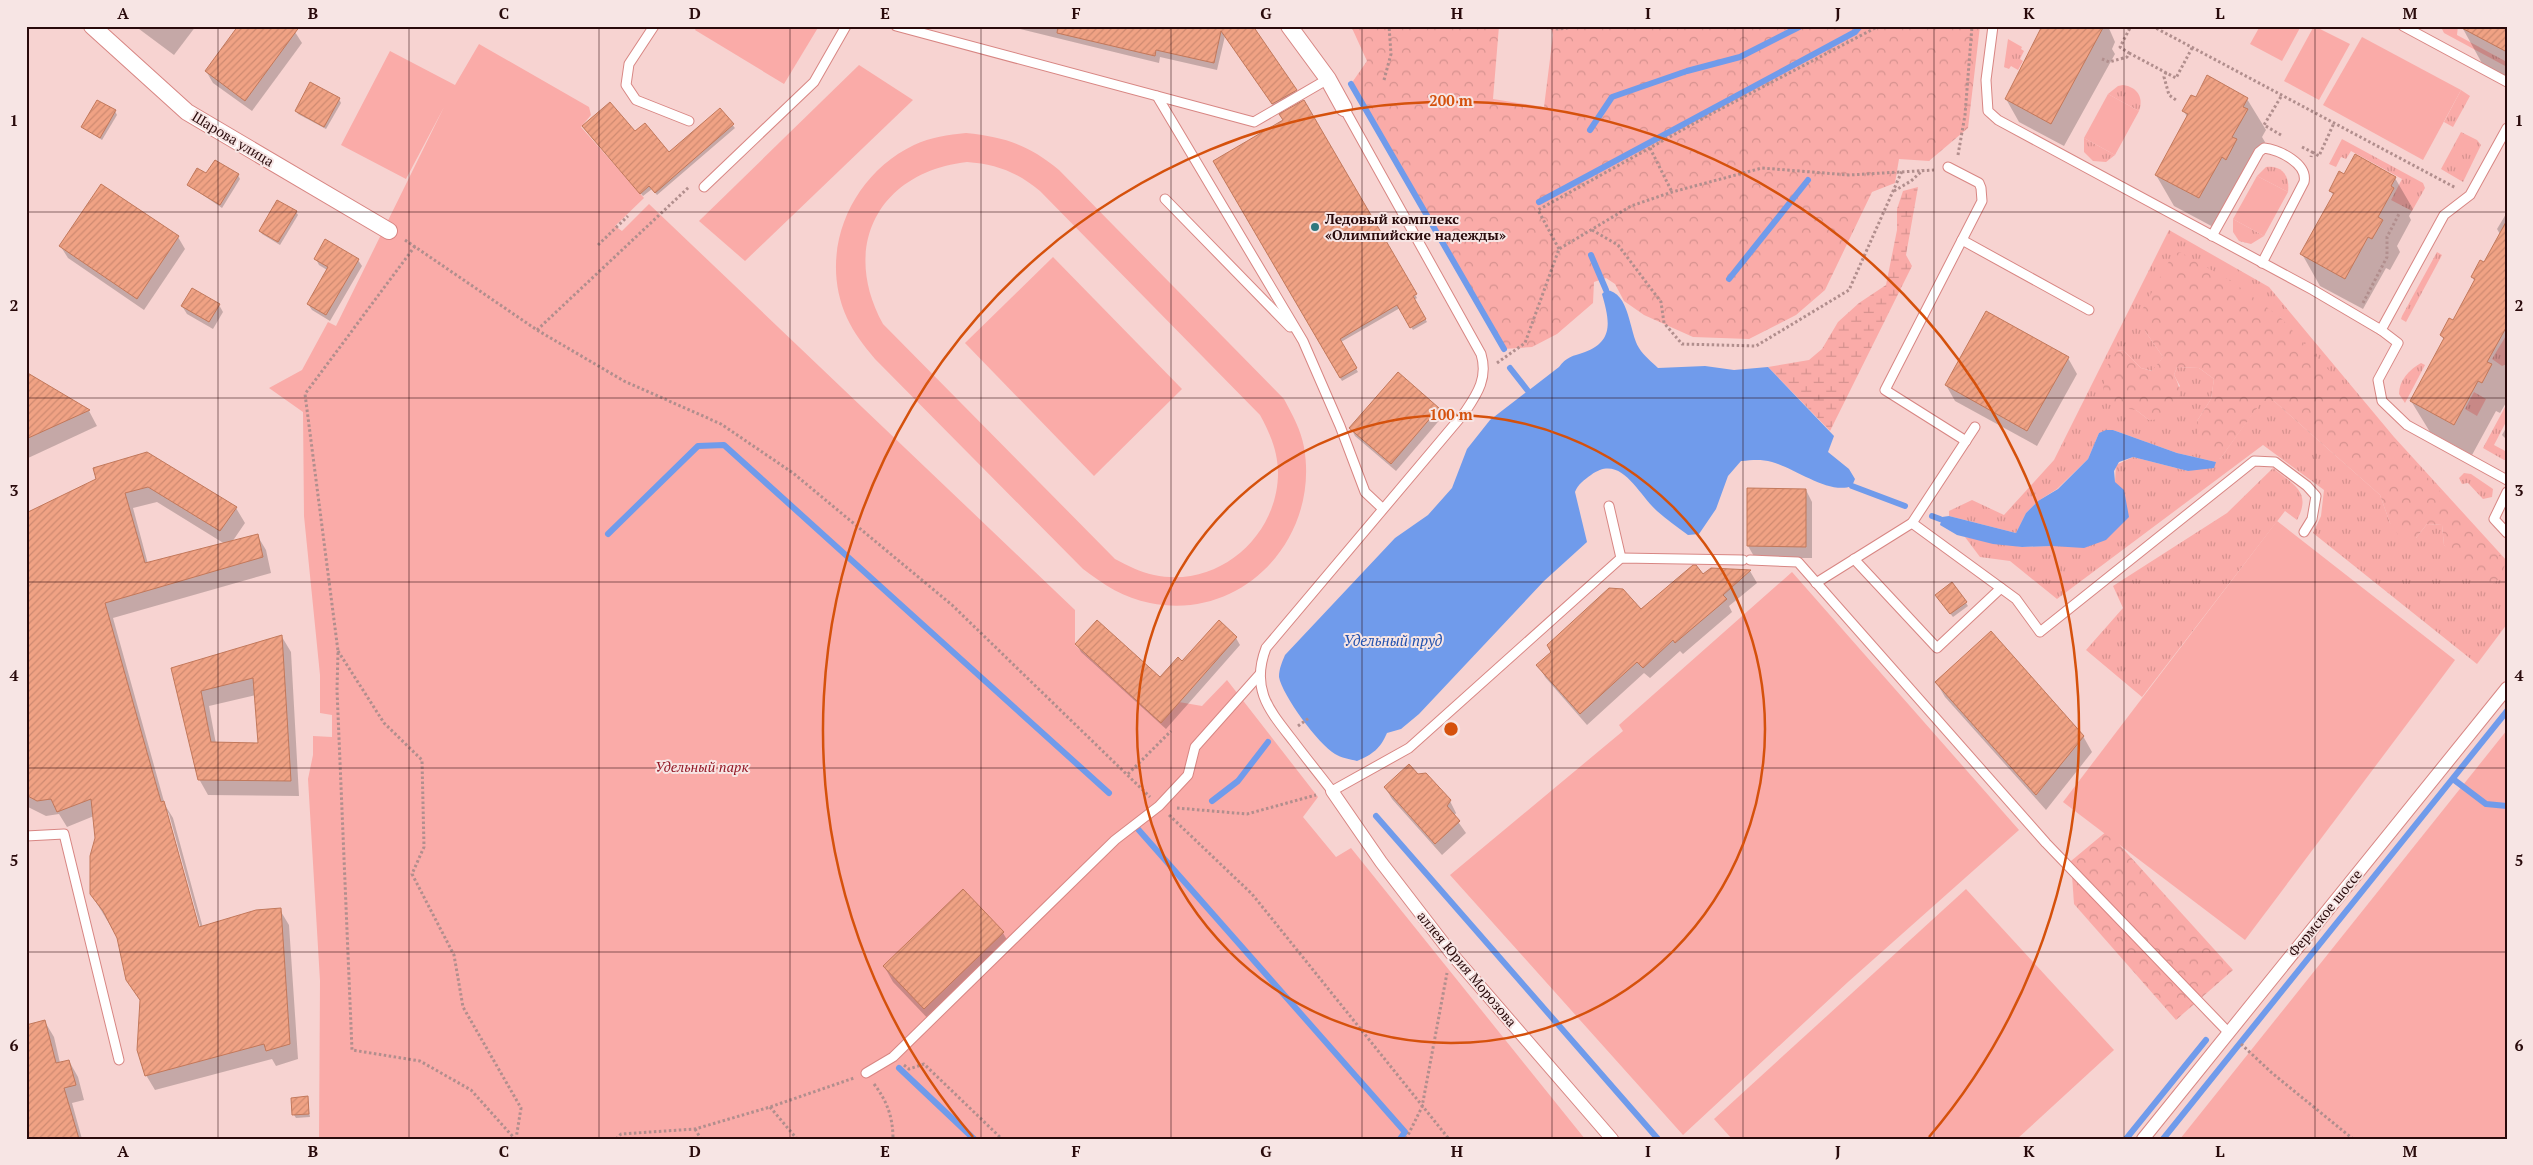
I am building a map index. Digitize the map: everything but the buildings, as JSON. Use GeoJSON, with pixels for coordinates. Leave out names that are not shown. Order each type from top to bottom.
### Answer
{"type":"FeatureCollection","features":[{"type":"Feature","properties":{"kind":"street","name":"Шарова улица"},"geometry":{"type":"LineString","coordinates":[[92,26],[187,112],[389,232]]}},
{"type":"Feature","properties":{"kind":"street"},"geometry":{"type":"LineString","coordinates":[[1288,26],[1328,79],[1344,108]]}},
{"type":"Feature","properties":{"kind":"street","name":"Фермское шоссе"},"geometry":{"type":"LineString","coordinates":[[2143,1139],[2507,688]]}},
{"type":"Feature","properties":{"kind":"street","name":"аллея Юрия Морозова"},"geometry":{"type":"LineString","coordinates":[[1332,791],[1381,862],[1451,953],[1612,1139]]}},
{"type":"Feature","properties":{"kind":"lane"},"geometry":{"type":"LineString","coordinates":[[654,26],[629,64],[626,85],[636,100],[689,121]]}},
{"type":"Feature","properties":{"kind":"lane"},"geometry":{"type":"LineString","coordinates":[[704,187],[814,82],[846,26]]}},
{"type":"Feature","properties":{"kind":"lane"},"geometry":{"type":"LineString","coordinates":[[896,26],[1254,122],[1328,79]]}},
{"type":"Feature","properties":{"kind":"lane"},"geometry":{"type":"LineString","coordinates":[[1993,26],[1986,80],[1988,111],[2009,127],[2262,262],[2357,314],[2381,330],[2398,343],[2378,380],[2382,401],[2407,425],[2507,480]]}},
{"type":"Feature","properties":{"kind":"lane"},"geometry":{"type":"LineString","coordinates":[[2403,26],[2507,82]]}},
{"type":"Feature","properties":{"kind":"lane"},"geometry":{"type":"LineString","coordinates":[[1157,96],[1300,337],[1340,426],[1365,492],[1382,508]]}},
{"type":"Feature","properties":{"kind":"lane"},"geometry":{"type":"LineString","coordinates":[[1344,108],[1481,354],[1484,372],[1479,388],[1465,412],[1382,508],[1266,648],[1260,674],[1262,692],[1268,709],[1332,791],[1409,748],[1621,558],[1798,562],[2046,843],[2228,1032]]}},
{"type":"Feature","properties":{"kind":"lane"},"geometry":{"type":"LineString","coordinates":[[2381,330],[2444,216],[2470,195],[2507,128]]}},
{"type":"Feature","properties":{"kind":"lane"},"geometry":{"type":"LineString","coordinates":[[2212,236],[2259,152],[2264,148],[2272,149],[2303,167],[2306,175],[2262,262]]}},
{"type":"Feature","properties":{"kind":"lane"},"geometry":{"type":"LineString","coordinates":[[1948,167],[1975,181],[1981,188],[1982,201],[1886,390],[1966,441]]}},
{"type":"Feature","properties":{"kind":"lane"},"geometry":{"type":"LineString","coordinates":[[1165,199],[1300,337]]}},
{"type":"Feature","properties":{"kind":"lane"},"geometry":{"type":"LineString","coordinates":[[1962,240],[2089,310]]}},
{"type":"Feature","properties":{"kind":"lane"},"geometry":{"type":"LineString","coordinates":[[1816,583],[1912,523],[1975,427]]}},
{"type":"Feature","properties":{"kind":"lane"},"geometry":{"type":"LineString","coordinates":[[1912,523],[2016,599],[2040,632],[2254,461],[2275,462],[2307,486],[2316,496],[2312,519],[2304,532]]}},
{"type":"Feature","properties":{"kind":"lane"},"geometry":{"type":"LineString","coordinates":[[2507,492],[2494,519],[2507,533]]}},
{"type":"Feature","properties":{"kind":"lane"},"geometry":{"type":"LineString","coordinates":[[1609,506],[1621,558]]}},
{"type":"Feature","properties":{"kind":"lane"},"geometry":{"type":"LineString","coordinates":[[1854,559],[1937,648],[2001,588]]}},
{"type":"Feature","properties":{"kind":"lane"},"geometry":{"type":"LineString","coordinates":[[866,1073],[893,1057],[1115,840],[1159,806],[1188,776],[1194,747],[1260,674]]}},
{"type":"Feature","properties":{"kind":"lane"},"geometry":{"type":"LineString","coordinates":[[26,836],[64,834],[119,1060]]}},
{"type":"Feature","properties":{"kind":"path"},"geometry":{"type":"LineString","coordinates":[[1384,80],[1391,54],[1389,26]]}},
{"type":"Feature","properties":{"kind":"path"},"geometry":{"type":"LineString","coordinates":[[1536,26],[1558,29],[1584,26]]}},
{"type":"Feature","properties":{"kind":"path"},"geometry":{"type":"LineString","coordinates":[[1559,249],[1538,210],[1879,26]]}},
{"type":"Feature","properties":{"kind":"path"},"geometry":{"type":"LineString","coordinates":[[1484,372],[1525,342],[1559,249],[1631,206],[1672,192],[1762,168],[1849,175],[1948,167],[1956,161],[1965,115],[1972,26]]}},
{"type":"Feature","properties":{"kind":"path"},"geometry":{"type":"LineString","coordinates":[[2131,26],[2120,47],[2176,78],[2192,48]]}},
{"type":"Feature","properties":{"kind":"path"},"geometry":{"type":"LineString","coordinates":[[2152,26],[2470,195]]}},
{"type":"Feature","properties":{"kind":"path"},"geometry":{"type":"LineString","coordinates":[[2102,59],[2109,62],[2127,57],[2129,53]]}},
{"type":"Feature","properties":{"kind":"path"},"geometry":{"type":"LineString","coordinates":[[2166,72],[2164,77],[2169,95],[2176,100]]}},
{"type":"Feature","properties":{"kind":"path"},"geometry":{"type":"LineString","coordinates":[[2282,95],[2264,125],[2282,136]]}},
{"type":"Feature","properties":{"kind":"path"},"geometry":{"type":"LineString","coordinates":[[2297,144],[2311,154],[2318,156],[2334,123]]}},
{"type":"Feature","properties":{"kind":"path"},"geometry":{"type":"LineString","coordinates":[[1650,148],[1672,192]]}},
{"type":"Feature","properties":{"kind":"path"},"geometry":{"type":"LineString","coordinates":[[1894,191],[1911,181],[1923,170]]}},
{"type":"Feature","properties":{"kind":"path"},"geometry":{"type":"LineString","coordinates":[[1592,230],[1618,245],[1661,302],[1664,323],[1682,344],[1756,346],[1849,290],[1902,171]]}},
{"type":"Feature","properties":{"kind":"path"},"geometry":{"type":"LineString","coordinates":[[537,330],[688,187],[704,187]]}},
{"type":"Feature","properties":{"kind":"path"},"geometry":{"type":"LineString","coordinates":[[2357,314],[2387,257],[2386,237],[2400,212]]}},
{"type":"Feature","properties":{"kind":"path"},"geometry":{"type":"LineString","coordinates":[[598,245],[628,216]]}},
{"type":"Feature","properties":{"kind":"path"},"geometry":{"type":"LineString","coordinates":[[389,232],[415,246],[537,330],[624,381],[721,424],[793,473],[952,605],[1252,894],[1343,1006],[1422,1108],[1449,1139]]}},
{"type":"Feature","properties":{"kind":"path"},"geometry":{"type":"LineString","coordinates":[[415,246],[305,394],[338,651],[337,690],[352,1050],[420,1061],[471,1090],[515,1139]]}},
{"type":"Feature","properties":{"kind":"path"},"geometry":{"type":"LineString","coordinates":[[338,651],[384,723],[422,760],[424,847],[412,874],[454,954],[463,1007],[521,1108],[515,1139]]}},
{"type":"Feature","properties":{"kind":"path"},"geometry":{"type":"LineString","coordinates":[[1304,722],[1309,718]]}},
{"type":"Feature","properties":{"kind":"path"},"geometry":{"type":"LineString","coordinates":[[1128,774],[1171,731]]}},
{"type":"Feature","properties":{"kind":"path"},"geometry":{"type":"LineString","coordinates":[[1159,806],[1247,814],[1332,791]]}},
{"type":"Feature","properties":{"kind":"path"},"geometry":{"type":"LineString","coordinates":[[1406,1139],[1422,1108],[1451,953]]}},
{"type":"Feature","properties":{"kind":"path"},"geometry":{"type":"LineString","coordinates":[[2228,1032],[2272,1073],[2353,1139]]}},
{"type":"Feature","properties":{"kind":"path"},"geometry":{"type":"LineString","coordinates":[[893,1057],[908,1069],[924,1064],[1002,1139]]}},
{"type":"Feature","properties":{"kind":"path"},"geometry":{"type":"LineString","coordinates":[[616,1139],[621,1134],[695,1129],[770,1107],[866,1073],[883,1097],[891,1114],[893,1139]]}},
{"type":"Feature","properties":{"kind":"path"},"geometry":{"type":"LineString","coordinates":[[770,1107],[797,1139]]}},
{"type":"Feature","properties":{"kind":"path"},"geometry":{"type":"LineString","coordinates":[[695,1129],[701,1139]]}},
{"type":"Feature","properties":{"kind":"green space"},"geometry":{"type":"Polygon","coordinates":[[[697,26],[819,26],[784,84],[695,30],[697,26]]]}},
{"type":"Feature","properties":{"kind":"green space"},"geometry":{"type":"Polygon","coordinates":[[[1351,26],[1499,26],[1493,99],[1544,107],[1553,35],[1551,26],[1980,26],[1968,128],[1929,161],[1899,159],[1895,183],[1872,192],[1825,290],[1796,315],[1749,339],[1693,337],[1644,315],[1624,301],[1615,284],[1606,278],[1594,282],[1593,303],[1557,334],[1532,347],[1504,349],[1351,84],[1367,61],[1351,26]]]}},
{"type":"Feature","properties":{"kind":"green space"},"geometry":{"type":"Polygon","coordinates":[[[2260,26],[2301,26],[2282,61],[2250,44],[2260,26]]]}},
{"type":"Feature","properties":{"kind":"green space"},"geometry":{"type":"Polygon","coordinates":[[[2314,26],[2350,44],[2319,100],[2284,81],[2314,26]]]}},
{"type":"Feature","properties":{"kind":"green space"},"geometry":{"type":"Polygon","coordinates":[[[2458,26],[2457,35],[2505,61],[2507,59],[2507,67],[2444,33],[2441,27],[2458,26]]]}},
{"type":"Feature","properties":{"kind":"green space"},"geometry":{"type":"Polygon","coordinates":[[[2362,37],[2461,90],[2423,160],[2323,105],[2362,37]]]}},
{"type":"Feature","properties":{"kind":"green space"},"geometry":{"type":"Polygon","coordinates":[[[2008,39],[2022,47],[2021,49],[2024,51],[2020,59],[2023,61],[2018,70],[2011,66],[2009,69],[2004,67],[2008,39]]]}},
{"type":"Feature","properties":{"kind":"green space","name":"Удельный парк"},"geometry":{"type":"Polygon","coordinates":[[[479,44],[589,107],[591,115],[581,127],[644,198],[615,226],[622,231],[649,204],[1075,610],[1075,645],[1161,722],[1179,702],[1202,706],[1227,680],[1318,797],[1303,817],[1336,857],[1351,848],[1585,1139],[319,1139],[320,981],[308,779],[313,755],[313,736],[332,737],[332,715],[320,713],[320,675],[304,516],[303,412],[269,388],[302,370],[328,322],[336,326],[444,107],[406,179],[341,145],[390,51],[455,85],[479,44]]]}},
{"type":"Feature","properties":{"kind":"green space"},"geometry":{"type":"Polygon","coordinates":[[[859,65],[913,100],[745,261],[699,221],[859,65]]]}},
{"type":"Feature","properties":{"kind":"green space"},"geometry":{"type":"Polygon","coordinates":[[[2123,85],[2136,90],[2138,93],[2141,101],[2139,111],[2108,94],[2118,86],[2123,85]]]}},
{"type":"Feature","properties":{"kind":"green space"},"geometry":{"type":"Polygon","coordinates":[[[2461,90],[2470,96],[2453,127],[2444,122],[2461,90]]]}},
{"type":"Feature","properties":{"kind":"green space"},"geometry":{"type":"Polygon","coordinates":[[[2108,94],[2139,111],[2115,155],[2084,138],[2108,94]]]}},
{"type":"Feature","properties":{"kind":"green space"},"geometry":{"type":"Polygon","coordinates":[[[2461,132],[2477,140],[2481,145],[2463,182],[2441,169],[2461,132]]]}},
{"type":"Feature","properties":{"kind":"green space"},"geometry":{"type":"Polygon","coordinates":[[[966,133],[993,137],[1027,148],[1059,170],[1284,399],[1298,428],[1304,447],[1306,481],[1300,512],[1287,541],[1268,566],[1244,586],[1216,599],[1184,605],[1141,601],[1115,590],[1099,580],[1083,569],[875,359],[856,334],[847,318],[839,293],[836,267],[838,242],[846,218],[857,196],[873,175],[892,158],[914,145],[940,137],[966,133]],[[967,162],[936,169],[911,181],[890,197],[876,218],[867,241],[866,267],[871,295],[883,324],[1115,559],[1149,574],[1178,577],[1200,574],[1221,565],[1240,553],[1256,537],[1268,517],[1275,496],[1278,473],[1277,458],[1270,436],[1260,415],[1040,191],[1006,170],[967,162]]]}},
{"type":"Feature","properties":{"kind":"green space"},"geometry":{"type":"Polygon","coordinates":[[[2084,138],[2115,155],[2106,162],[2093,161],[2084,152],[2084,138]]]}},
{"type":"Feature","properties":{"kind":"green space"},"geometry":{"type":"Polygon","coordinates":[[[2342,139],[2423,183],[2425,188],[2412,211],[2391,200],[2402,179],[2351,151],[2346,159],[2341,157],[2336,167],[2329,164],[2342,139]]]}},
{"type":"Feature","properties":{"kind":"green space"},"geometry":{"type":"Polygon","coordinates":[[[2266,167],[2277,168],[2284,173],[2288,181],[2288,192],[2257,176],[2266,167]]]}},
{"type":"Feature","properties":{"kind":"green space"},"geometry":{"type":"Polygon","coordinates":[[[2257,176],[2288,192],[2264,236],[2233,219],[2257,176]]]}},
{"type":"Feature","properties":{"kind":"green space"},"geometry":{"type":"Polygon","coordinates":[[[1918,187],[1906,255],[1912,266],[1830,431],[1768,367],[1809,360],[1822,349],[1838,322],[1859,303],[1886,285],[1897,230],[1897,209],[1903,191],[1918,187]]]}},
{"type":"Feature","properties":{"kind":"green space"},"geometry":{"type":"Polygon","coordinates":[[[2233,219],[2264,236],[2251,244],[2239,241],[2233,232],[2233,219]]]}},
{"type":"Feature","properties":{"kind":"green space"},"geometry":{"type":"Polygon","coordinates":[[[2169,230],[2269,287],[2394,437],[2507,561],[2507,624],[2477,664],[2313,533],[2321,516],[2324,490],[2263,445],[2057,599],[2010,561],[1980,557],[1965,537],[2022,547],[2052,546],[2115,482],[2116,465],[2133,457],[2188,471],[2216,462],[2177,453],[2113,430],[2099,433],[2088,459],[2057,489],[2038,501],[2026,513],[2016,533],[1949,516],[1949,511],[1972,500],[2004,515],[2054,460],[2169,230]],[[2280,317],[2145,331],[2163,357],[2153,371],[2141,368],[2123,350],[2117,351],[2136,410],[2149,420],[2180,386],[2174,375],[2177,367],[2199,368],[2214,379],[2211,399],[2197,421],[2220,459],[2262,400],[2274,401],[2380,495],[2390,523],[2416,538],[2427,524],[2442,525],[2444,545],[2492,585],[2280,317]]]}},
{"type":"Feature","properties":{"kind":"green space"},"geometry":{"type":"Polygon","coordinates":[[[2180,252],[2234,283],[2280,317],[2505,562],[2503,575],[2492,585],[2463,569],[2444,545],[2442,525],[2427,524],[2416,538],[2401,539],[2390,523],[2380,495],[2274,401],[2262,401],[2220,459],[2198,443],[2197,421],[2211,399],[2214,379],[2199,368],[2177,367],[2174,375],[2179,388],[2179,398],[2175,409],[2166,419],[2149,420],[2136,410],[2117,407],[2103,390],[2106,367],[2117,351],[2123,350],[2141,368],[2152,371],[2163,357],[2145,331],[2142,310],[2173,254],[2180,252]]]}},
{"type":"Feature","properties":{"kind":"green space"},"geometry":{"type":"Polygon","coordinates":[[[2437,252],[2442,255],[2406,322],[2401,319],[2402,316],[2437,252]]]}},
{"type":"Feature","properties":{"kind":"green space"},"geometry":{"type":"Polygon","coordinates":[[[1053,257],[1182,389],[1094,476],[965,343],[1053,257]]]}},
{"type":"Feature","properties":{"kind":"green space"},"geometry":{"type":"Polygon","coordinates":[[[2507,334],[2507,364],[2502,366],[2492,359],[2507,334]]]}},
{"type":"Feature","properties":{"kind":"green space"},"geometry":{"type":"Polygon","coordinates":[[[2421,363],[2425,365],[2405,403],[2399,394],[2401,384],[2409,372],[2421,363]]]}},
{"type":"Feature","properties":{"kind":"green space"},"geometry":{"type":"Polygon","coordinates":[[[2474,392],[2486,399],[2477,416],[2465,409],[2474,392]]]}},
{"type":"Feature","properties":{"kind":"green space"},"geometry":{"type":"Polygon","coordinates":[[[2505,407],[2507,420],[2494,445],[2507,452],[2507,460],[2483,448],[2505,407]]]}},
{"type":"Feature","properties":{"kind":"green space"},"geometry":{"type":"Polygon","coordinates":[[[2273,468],[2294,485],[2302,496],[2303,502],[2297,520],[2285,511],[2142,697],[2086,650],[2123,608],[2113,586],[2227,513],[2273,468]]]}},
{"type":"Feature","properties":{"kind":"green space"},"geometry":{"type":"Polygon","coordinates":[[[2464,473],[2471,474],[2493,489],[2492,497],[2483,499],[2468,483],[2462,484],[2459,478],[2464,473]]]}},
{"type":"Feature","properties":{"kind":"green space"},"geometry":{"type":"Polygon","coordinates":[[[2277,521],[2455,660],[2245,940],[2063,802],[2277,521]]]}},
{"type":"Feature","properties":{"kind":"green space"},"geometry":{"type":"Polygon","coordinates":[[[1792,572],[2019,830],[1848,982],[1683,1135],[1450,875],[1623,731],[1619,725],[1792,572]]]}},
{"type":"Feature","properties":{"kind":"green space"},"geometry":{"type":"Polygon","coordinates":[[[2507,730],[2507,1139],[2180,1139],[2507,730]]]}},
{"type":"Feature","properties":{"kind":"green space"},"geometry":{"type":"Polygon","coordinates":[[[2107,831],[2233,970],[2176,1020],[2074,904],[2071,861],[2107,831]]]}},
{"type":"Feature","properties":{"kind":"green space"},"geometry":{"type":"Polygon","coordinates":[[[1966,889],[2114,1050],[2017,1139],[1732,1139],[1714,1119],[1966,889]]]}},
{"type":"Feature","properties":{"kind":"water","name":"Удельный пруд"},"geometry":{"type":"Polygon","coordinates":[[[1606,290],[1614,292],[1620,298],[1628,314],[1639,348],[1658,368],[1705,366],[1734,370],[1768,367],[1834,436],[1828,452],[1849,469],[1855,479],[1852,486],[1843,488],[1833,487],[1768,461],[1741,461],[1728,476],[1716,509],[1699,534],[1688,535],[1657,511],[1628,478],[1620,472],[1602,469],[1584,480],[1575,492],[1587,542],[1544,581],[1419,714],[1401,729],[1387,733],[1379,747],[1357,761],[1335,754],[1311,730],[1287,695],[1279,677],[1285,655],[1395,538],[1428,515],[1452,488],[1467,449],[1490,420],[1567,359],[1595,347],[1601,342],[1605,335],[1608,320],[1602,294],[1606,290]]]}},
{"type":"Feature","properties":{"kind":"water"},"geometry":{"type":"Polygon","coordinates":[[[2113,430],[2177,453],[2216,462],[2214,468],[2188,471],[2133,457],[2119,462],[2114,471],[2115,482],[2124,490],[2129,517],[2106,540],[2084,548],[2022,547],[1993,544],[1957,535],[1940,525],[1942,517],[1949,516],[2016,533],[2026,513],[2038,501],[2058,489],[2088,459],[2099,433],[2113,430]]]}},
{"type":"Feature","properties":{"kind":"waterway"},"geometry":{"type":"LineString","coordinates":[[1590,130],[1612,97],[1687,71],[1740,57],[1801,26]]}},
{"type":"Feature","properties":{"kind":"waterway"},"geometry":{"type":"LineString","coordinates":[[1539,202],[1855,32],[1860,26]]}},
{"type":"Feature","properties":{"kind":"waterway"},"geometry":{"type":"LineString","coordinates":[[1351,84],[1504,349]]}},
{"type":"Feature","properties":{"kind":"waterway"},"geometry":{"type":"LineString","coordinates":[[1729,279],[1808,180]]}},
{"type":"Feature","properties":{"kind":"waterway"},"geometry":{"type":"LineString","coordinates":[[1591,255],[1606,290]]}},
{"type":"Feature","properties":{"kind":"waterway"},"geometry":{"type":"LineString","coordinates":[[1510,368],[1528,391]]}},
{"type":"Feature","properties":{"kind":"waterway"},"geometry":{"type":"LineString","coordinates":[[608,534],[698,446],[724,445],[1109,793]]}},
{"type":"Feature","properties":{"kind":"waterway"},"geometry":{"type":"LineString","coordinates":[[1852,486],[1905,506]]}},
{"type":"Feature","properties":{"kind":"waterway"},"geometry":{"type":"LineString","coordinates":[[1932,516],[1940,519]]}},
{"type":"Feature","properties":{"kind":"waterway"},"geometry":{"type":"LineString","coordinates":[[2163,1139],[2507,711]]}},
{"type":"Feature","properties":{"kind":"waterway"},"geometry":{"type":"LineString","coordinates":[[1212,801],[1238,781],[1268,742]]}},
{"type":"Feature","properties":{"kind":"waterway"},"geometry":{"type":"LineString","coordinates":[[2453,779],[2486,804],[2507,806]]}},
{"type":"Feature","properties":{"kind":"waterway"},"geometry":{"type":"LineString","coordinates":[[1376,816],[1658,1139]]}},
{"type":"Feature","properties":{"kind":"waterway"},"geometry":{"type":"LineString","coordinates":[[1137,828],[1405,1132],[1400,1139]]}},
{"type":"Feature","properties":{"kind":"waterway"},"geometry":{"type":"LineString","coordinates":[[2126,1139],[2206,1040]]}},
{"type":"Feature","properties":{"kind":"waterway"},"geometry":{"type":"LineString","coordinates":[[899,1068],[974,1139]]}},
{"type":"Feature","properties":{"kind":"place","name":"Ледовый комплекс «Олимпийские надежды»"},"geometry":{"type":"Point","coordinates":[1315,227]}}]}
